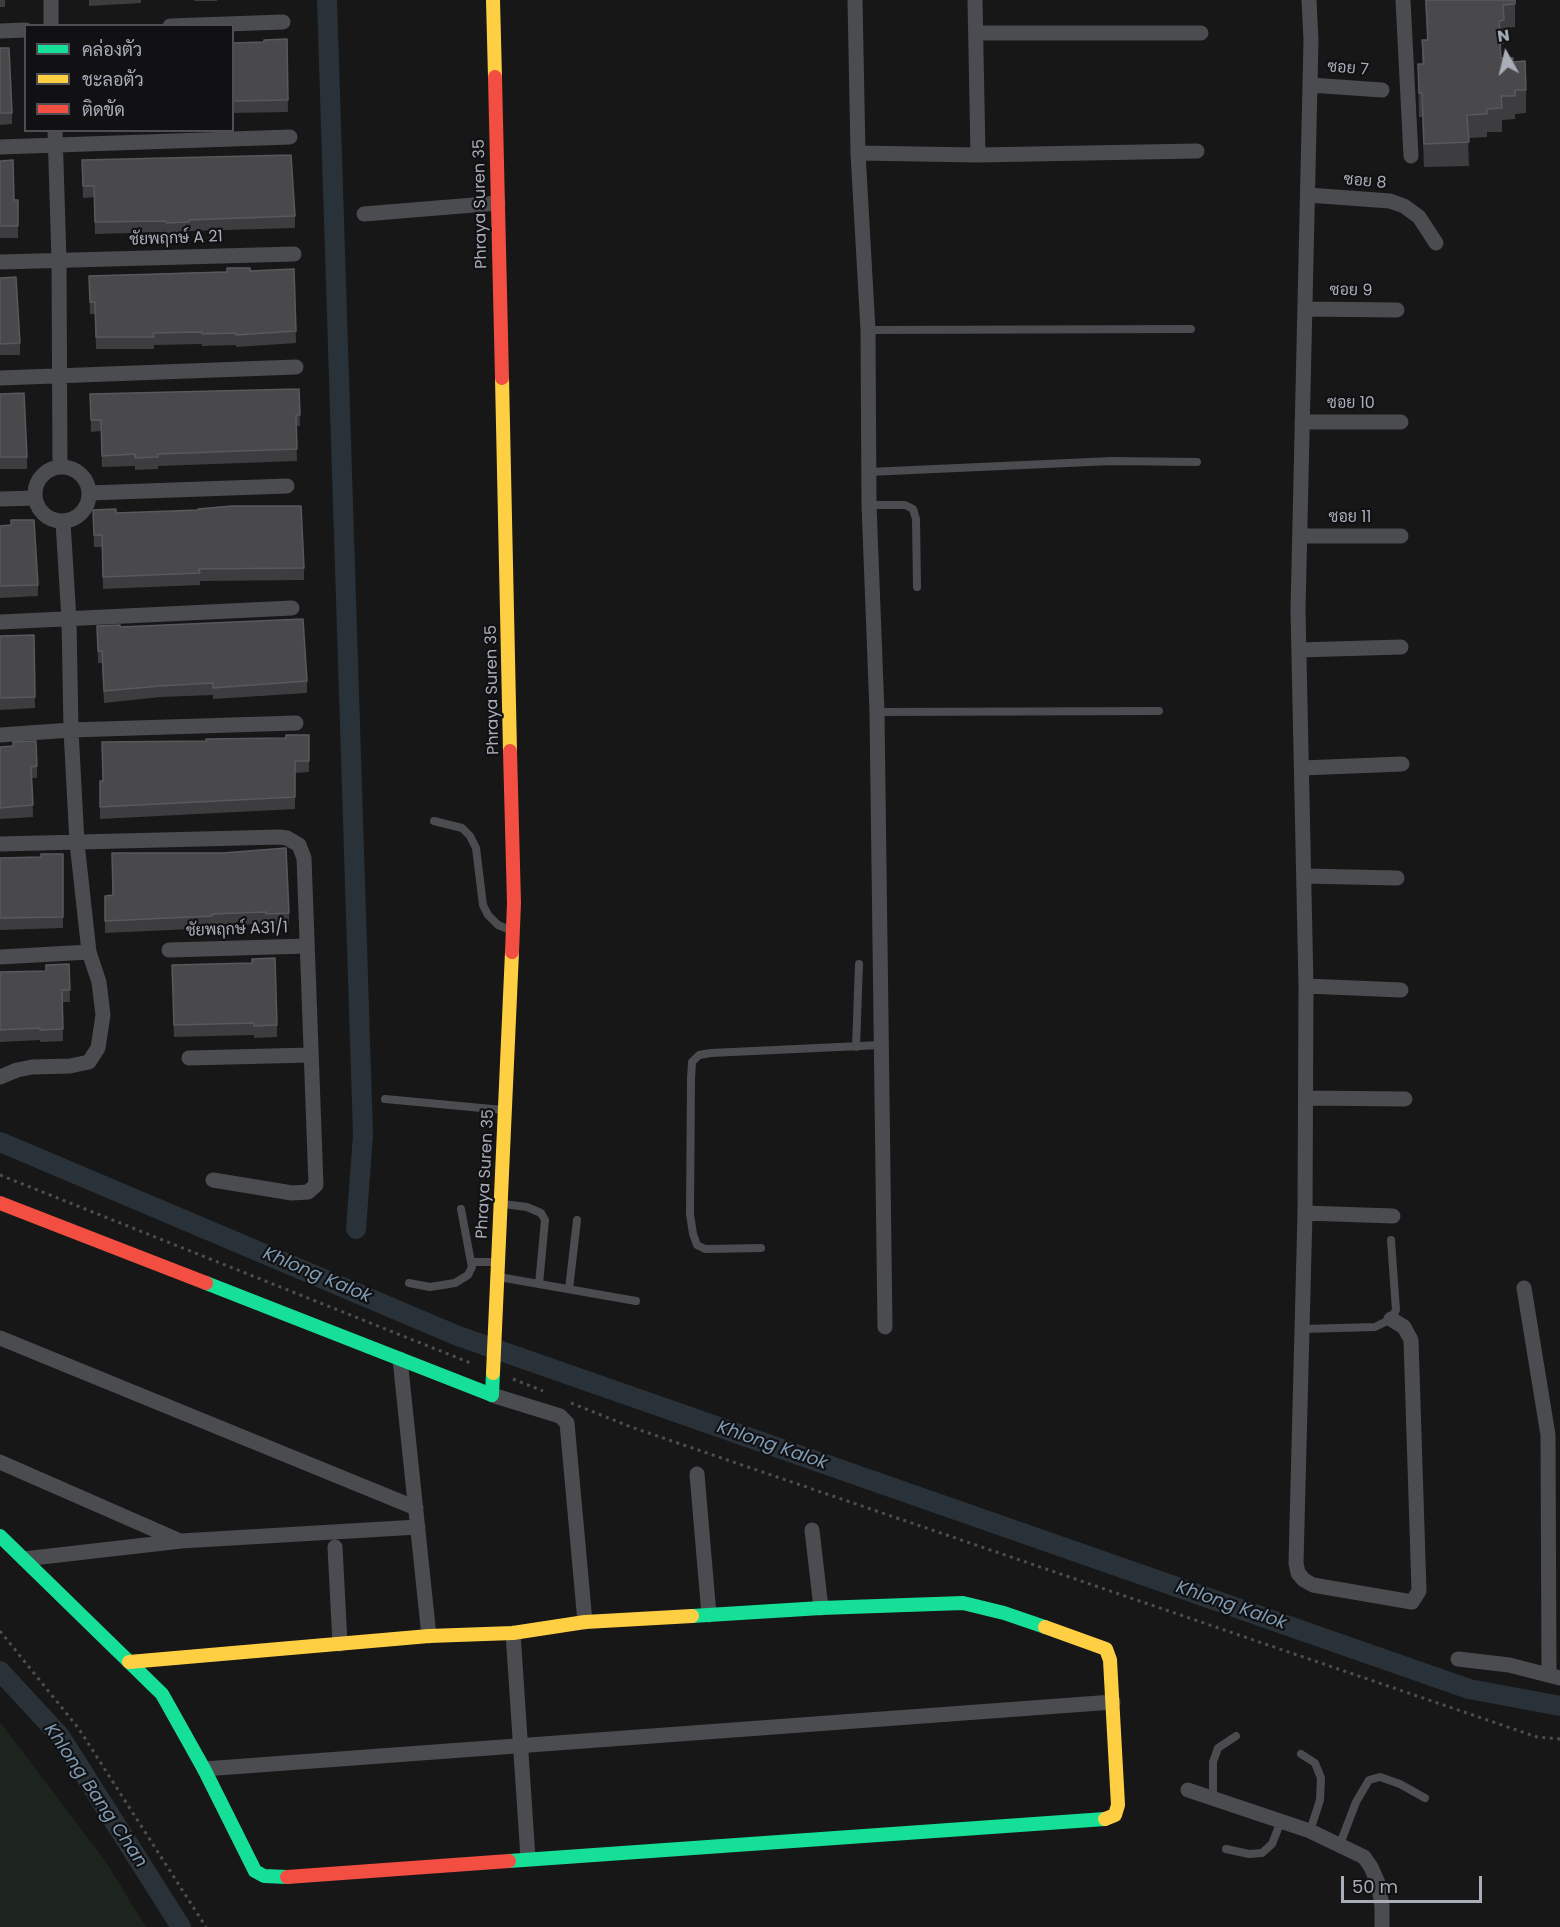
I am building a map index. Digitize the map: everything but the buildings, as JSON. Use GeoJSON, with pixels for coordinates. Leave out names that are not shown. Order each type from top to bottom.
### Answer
{"type":"FeatureCollection","features":[{"type":"Feature","properties":{"kind":"street"},"geometry":{"type":"LineString","coordinates":[[51,0],[51,24]]}},
{"type":"Feature","properties":{"kind":"street","name":"Phraya Suren 35"},"geometry":{"type":"LineString","coordinates":[[492,1395],[514,932],[493,0]]}},
{"type":"Feature","properties":{"kind":"street"},"geometry":{"type":"LineString","coordinates":[[855,0],[858,153],[868,330],[869,505],[877,712],[885,1327]]}},
{"type":"Feature","properties":{"kind":"street"},"geometry":{"type":"LineString","coordinates":[[975,0],[978,155]]}},
{"type":"Feature","properties":{"kind":"street"},"geometry":{"type":"LineString","coordinates":[[1310,0],[1311,85],[1302,422],[1299,650],[1306,986],[1305,1213],[1296,1563],[1298,1573],[1313,1586],[1412,1602],[1419,1591],[1411,1340],[1404,1327],[1391,1319]]}},
{"type":"Feature","properties":{"kind":"street"},"geometry":{"type":"LineString","coordinates":[[1403,0],[1411,156]]}},
{"type":"Feature","properties":{"kind":"street"},"geometry":{"type":"LineString","coordinates":[[226,24],[283,22]]}},
{"type":"Feature","properties":{"kind":"street"},"geometry":{"type":"LineString","coordinates":[[0,31],[24,30]]}},
{"type":"Feature","properties":{"kind":"street"},"geometry":{"type":"LineString","coordinates":[[976,33],[1201,33]]}},
{"type":"Feature","properties":{"kind":"street","name":"ซอย 7"},"geometry":{"type":"LineString","coordinates":[[1311,85],[1382,90]]}},
{"type":"Feature","properties":{"kind":"street"},"geometry":{"type":"LineString","coordinates":[[55,132],[59,260],[60,467]]}},
{"type":"Feature","properties":{"kind":"street"},"geometry":{"type":"LineString","coordinates":[[0,147],[56,147],[290,137]]}},
{"type":"Feature","properties":{"kind":"street"},"geometry":{"type":"LineString","coordinates":[[858,153],[978,155],[1197,151]]}},
{"type":"Feature","properties":{"kind":"street","name":"ซอย 8"},"geometry":{"type":"LineString","coordinates":[[1308,195],[1390,201],[1404,206],[1419,217],[1436,243]]}},
{"type":"Feature","properties":{"kind":"street"},"geometry":{"type":"LineString","coordinates":[[364,214],[498,203]]}},
{"type":"Feature","properties":{"kind":"street","name":"ชัยพฤกษ์ A 21"},"geometry":{"type":"LineString","coordinates":[[0,262],[294,254]]}},
{"type":"Feature","properties":{"kind":"street","name":"ซอย 9"},"geometry":{"type":"LineString","coordinates":[[1305,309],[1397,310]]}},
{"type":"Feature","properties":{"kind":"street"},"geometry":{"type":"LineString","coordinates":[[0,378],[296,367]]}},
{"type":"Feature","properties":{"kind":"street","name":"ซอย 10"},"geometry":{"type":"LineString","coordinates":[[1302,422],[1401,422]]}},
{"type":"Feature","properties":{"kind":"street"},"geometry":{"type":"LineString","coordinates":[[60,467],[77,471],[88,484],[89,493],[85,509],[79,516],[63,522],[48,518],[42,513],[35,498],[38,481],[51,469],[60,467]]}},
{"type":"Feature","properties":{"kind":"street"},"geometry":{"type":"LineString","coordinates":[[89,493],[287,486]]}},
{"type":"Feature","properties":{"kind":"street"},"geometry":{"type":"LineString","coordinates":[[0,499],[35,498]]}},
{"type":"Feature","properties":{"kind":"street"},"geometry":{"type":"LineString","coordinates":[[0,1077],[32,1067],[82,1065],[89,1062],[96,1054],[103,1015],[99,982],[89,952],[77,843],[70,730],[69,620],[63,522]]}},
{"type":"Feature","properties":{"kind":"street","name":"ซอย 11"},"geometry":{"type":"LineString","coordinates":[[1300,536],[1401,536]]}},
{"type":"Feature","properties":{"kind":"street"},"geometry":{"type":"LineString","coordinates":[[0,622],[292,608]]}},
{"type":"Feature","properties":{"kind":"street"},"geometry":{"type":"LineString","coordinates":[[1299,650],[1401,647]]}},
{"type":"Feature","properties":{"kind":"street"},"geometry":{"type":"LineString","coordinates":[[0,735],[70,730],[296,723]]}},
{"type":"Feature","properties":{"kind":"street"},"geometry":{"type":"LineString","coordinates":[[1302,768],[1402,764]]}},
{"type":"Feature","properties":{"kind":"street"},"geometry":{"type":"LineString","coordinates":[[0,844],[287,838],[299,845],[304,858],[317,1179],[314,1189],[308,1192],[292,1193],[213,1180]]}},
{"type":"Feature","properties":{"kind":"street"},"geometry":{"type":"LineString","coordinates":[[1304,876],[1397,878]]}},
{"type":"Feature","properties":{"kind":"street","name":"ชัยพฤกษ์ A31/1"},"geometry":{"type":"LineString","coordinates":[[169,950],[307,946]]}},
{"type":"Feature","properties":{"kind":"street"},"geometry":{"type":"LineString","coordinates":[[0,957],[89,952]]}},
{"type":"Feature","properties":{"kind":"street"},"geometry":{"type":"LineString","coordinates":[[1306,986],[1401,990]]}},
{"type":"Feature","properties":{"kind":"street"},"geometry":{"type":"LineString","coordinates":[[189,1058],[311,1055]]}},
{"type":"Feature","properties":{"kind":"street"},"geometry":{"type":"LineString","coordinates":[[1306,1098],[1405,1099]]}},
{"type":"Feature","properties":{"kind":"street"},"geometry":{"type":"LineString","coordinates":[[0,1203],[492,1395],[560,1416],[567,1423],[585,1622]]}},
{"type":"Feature","properties":{"kind":"street"},"geometry":{"type":"LineString","coordinates":[[1305,1213],[1394,1216]]}},
{"type":"Feature","properties":{"kind":"street"},"geometry":{"type":"LineString","coordinates":[[1458,1659],[1509,1665],[1555,1676],[1548,1435],[1524,1288]]}},
{"type":"Feature","properties":{"kind":"street"},"geometry":{"type":"LineString","coordinates":[[0,1338],[416,1508]]}},
{"type":"Feature","properties":{"kind":"street"},"geometry":{"type":"LineString","coordinates":[[400,1359],[429,1636]]}},
{"type":"Feature","properties":{"kind":"street"},"geometry":{"type":"LineString","coordinates":[[0,1462],[181,1541]]}},
{"type":"Feature","properties":{"kind":"street"},"geometry":{"type":"LineString","coordinates":[[697,1474],[709,1616]]}},
{"type":"Feature","properties":{"kind":"street"},"geometry":{"type":"LineString","coordinates":[[24,1559],[181,1541],[418,1527]]}},
{"type":"Feature","properties":{"kind":"street"},"geometry":{"type":"LineString","coordinates":[[812,1530],[821,1608]]}},
{"type":"Feature","properties":{"kind":"street"},"geometry":{"type":"LineString","coordinates":[[0,1536],[129,1662],[146,1677],[162,1694],[204,1769],[251,1865],[255,1871],[264,1876],[1109,1819],[1115,1815],[1118,1804],[1110,1660],[1106,1648],[1004,1613],[963,1603],[821,1608],[585,1622],[513,1633],[429,1636],[129,1662]]}},
{"type":"Feature","properties":{"kind":"street"},"geometry":{"type":"LineString","coordinates":[[335,1547],[340,1644]]}},
{"type":"Feature","properties":{"kind":"street"},"geometry":{"type":"LineString","coordinates":[[513,1633],[528,1858]]}},
{"type":"Feature","properties":{"kind":"street"},"geometry":{"type":"LineString","coordinates":[[204,1769],[1113,1702]]}},
{"type":"Feature","properties":{"kind":"street"},"geometry":{"type":"LineString","coordinates":[[1188,1790],[1310,1831],[1364,1857],[1378,1883],[1383,1927]]}},
{"type":"Feature","properties":{"kind":"lane"},"geometry":{"type":"LineString","coordinates":[[868,330],[1191,329]]}},
{"type":"Feature","properties":{"kind":"lane"},"geometry":{"type":"LineString","coordinates":[[869,472],[1112,461],[1197,462]]}},
{"type":"Feature","properties":{"kind":"lane"},"geometry":{"type":"LineString","coordinates":[[869,505],[905,505],[913,509],[916,519],[917,587]]}},
{"type":"Feature","properties":{"kind":"lane"},"geometry":{"type":"LineString","coordinates":[[877,712],[1159,711]]}},
{"type":"Feature","properties":{"kind":"lane"},"geometry":{"type":"LineString","coordinates":[[435,821],[462,828],[470,836],[476,848],[483,905],[488,915],[498,925],[514,932]]}},
{"type":"Feature","properties":{"kind":"lane"},"geometry":{"type":"LineString","coordinates":[[856,1047],[859,964]]}},
{"type":"Feature","properties":{"kind":"lane"},"geometry":{"type":"LineString","coordinates":[[761,1248],[705,1249],[697,1245],[690,1214],[692,1062],[699,1055],[711,1053],[881,1045]]}},
{"type":"Feature","properties":{"kind":"lane"},"geometry":{"type":"LineString","coordinates":[[385,1099],[506,1110]]}},
{"type":"Feature","properties":{"kind":"lane"},"geometry":{"type":"LineString","coordinates":[[501,1203],[527,1206],[541,1213],[545,1220],[539,1284]]}},
{"type":"Feature","properties":{"kind":"lane"},"geometry":{"type":"LineString","coordinates":[[409,1283],[430,1287],[455,1283],[468,1275],[472,1267],[461,1209]]}},
{"type":"Feature","properties":{"kind":"lane"},"geometry":{"type":"LineString","coordinates":[[569,1290],[577,1220]]}},
{"type":"Feature","properties":{"kind":"lane"},"geometry":{"type":"LineString","coordinates":[[1302,1329],[1375,1327],[1384,1325],[1391,1319],[1396,1310],[1391,1240]]}},
{"type":"Feature","properties":{"kind":"lane"},"geometry":{"type":"LineString","coordinates":[[471,1262],[498,1262]]}},
{"type":"Feature","properties":{"kind":"lane"},"geometry":{"type":"LineString","coordinates":[[498,1277],[636,1301]]}},
{"type":"Feature","properties":{"kind":"lane"},"geometry":{"type":"LineString","coordinates":[[1213,1798],[1213,1762],[1218,1748],[1236,1736]]}},
{"type":"Feature","properties":{"kind":"lane"},"geometry":{"type":"LineString","coordinates":[[1301,1754],[1315,1763],[1321,1778],[1320,1800],[1310,1831]]}},
{"type":"Feature","properties":{"kind":"lane"},"geometry":{"type":"LineString","coordinates":[[1340,1844],[1356,1802],[1369,1780],[1380,1777],[1400,1784],[1425,1798]]}},
{"type":"Feature","properties":{"kind":"lane"},"geometry":{"type":"LineString","coordinates":[[1226,1849],[1250,1854],[1262,1853],[1272,1844],[1281,1821]]}},
{"type":"Feature","properties":{"kind":"path"},"geometry":{"type":"LineString","coordinates":[[0,1175],[492,1375],[546,1393]]}},
{"type":"Feature","properties":{"kind":"path"},"geometry":{"type":"LineString","coordinates":[[567,1401],[642,1430],[1537,1737],[1560,1739]]}},
{"type":"Feature","properties":{"kind":"path"},"geometry":{"type":"LineString","coordinates":[[0,1631],[79,1730],[206,1927]]}},
{"type":"Feature","properties":{"kind":"shaded area"},"geometry":{"type":"Polygon","coordinates":[[[0,1722],[106,1862],[146,1927],[0,1927],[0,1722]]]}},
{"type":"Feature","properties":{"kind":"waterway"},"geometry":{"type":"LineString","coordinates":[[327,0],[363,1135],[356,1229]]}},
{"type":"Feature","properties":{"kind":"waterway","name":"Khlong Kalok"},"geometry":{"type":"LineString","coordinates":[[0,1142],[458,1336],[1469,1689],[1560,1706]]}},
{"type":"Feature","properties":{"kind":"waterway","name":"Khlong Bang Chan"},"geometry":{"type":"LineString","coordinates":[[0,1671],[60,1736],[181,1927]]}},
{"type":"Feature","properties":{"kind":"traffic: fast"},"geometry":{"type":"LineString","coordinates":[[206,1283],[492,1395],[493,1373]]}},
{"type":"Feature","properties":{"kind":"traffic: fast"},"geometry":{"type":"LineString","coordinates":[[0,1536],[162,1694],[204,1769],[255,1871],[264,1876],[287,1877]]}},
{"type":"Feature","properties":{"kind":"traffic: fast"},"geometry":{"type":"LineString","coordinates":[[692,1616],[821,1608],[963,1603],[1004,1613],[1045,1627]]}},
{"type":"Feature","properties":{"kind":"traffic: fast"},"geometry":{"type":"LineString","coordinates":[[509,1861],[1105,1819]]}},
{"type":"Feature","properties":{"kind":"traffic: slow"},"geometry":{"type":"LineString","coordinates":[[493,0],[495,77]]}},
{"type":"Feature","properties":{"kind":"traffic: slow"},"geometry":{"type":"LineString","coordinates":[[502,378],[510,751]]}},
{"type":"Feature","properties":{"kind":"traffic: slow"},"geometry":{"type":"LineString","coordinates":[[493,1373],[512,952]]}},
{"type":"Feature","properties":{"kind":"traffic: slow"},"geometry":{"type":"LineString","coordinates":[[129,1662],[429,1636],[513,1633],[585,1622],[692,1616]]}},
{"type":"Feature","properties":{"kind":"traffic: slow"},"geometry":{"type":"LineString","coordinates":[[1045,1627],[1106,1649],[1110,1660],[1118,1805],[1115,1815],[1105,1819]]}},
{"type":"Feature","properties":{"kind":"traffic: jam"},"geometry":{"type":"LineString","coordinates":[[495,77],[502,378]]}},
{"type":"Feature","properties":{"kind":"traffic: jam"},"geometry":{"type":"LineString","coordinates":[[510,751],[514,903],[512,952]]}},
{"type":"Feature","properties":{"kind":"traffic: jam"},"geometry":{"type":"LineString","coordinates":[[0,1203],[206,1283]]}},
{"type":"Feature","properties":{"kind":"traffic: jam"},"geometry":{"type":"LineString","coordinates":[[287,1877],[509,1861]]}}]}
